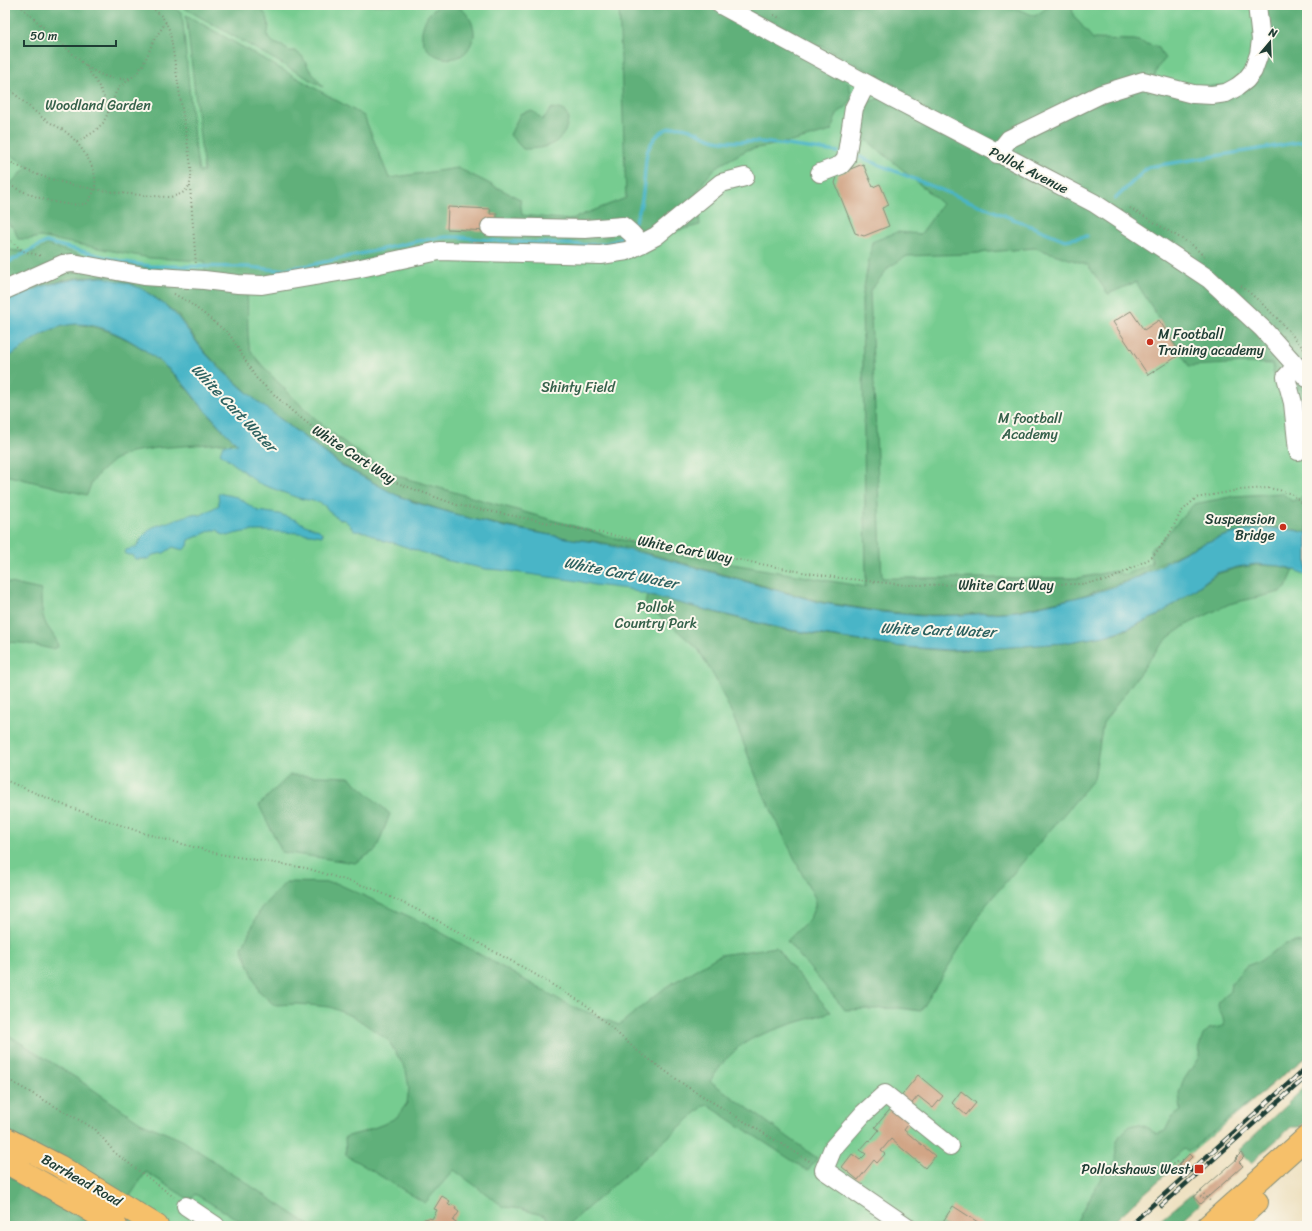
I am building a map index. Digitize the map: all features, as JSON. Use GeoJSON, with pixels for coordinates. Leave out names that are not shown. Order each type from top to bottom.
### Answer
{"type":"FeatureCollection","features":[{"type":"Feature","properties":{"kind":"main road"},"geometry":{"type":"LineString","coordinates":[[1208,1226],[1307,1137]]}},
{"type":"Feature","properties":{"kind":"main road","name":"Barrhead Road"},"geometry":{"type":"LineString","coordinates":[[5,1138],[59,1166],[157,1226]]}},
{"type":"Feature","properties":{"kind":"main road"},"geometry":{"type":"LineString","coordinates":[[1232,1226],[1307,1154]]}},
{"type":"Feature","properties":{"kind":"main road","name":"Barrhead Road"},"geometry":{"type":"LineString","coordinates":[[5,1162],[69,1197],[116,1226]]}},
{"type":"Feature","properties":{"kind":"street","name":"Pollok Avenue"},"geometry":{"type":"LineString","coordinates":[[721,5],[866,84],[1094,203],[1209,279],[1263,329],[1301,372]]}},
{"type":"Feature","properties":{"kind":"street"},"geometry":{"type":"LineString","coordinates":[[998,154],[1009,139],[1101,94],[1143,81],[1193,94],[1212,95],[1226,93],[1237,87],[1246,80],[1253,71],[1259,54],[1261,40],[1257,5]]}},
{"type":"Feature","properties":{"kind":"street"},"geometry":{"type":"LineString","coordinates":[[820,173],[841,165],[846,159],[854,108],[866,84]]}},
{"type":"Feature","properties":{"kind":"street"},"geometry":{"type":"LineString","coordinates":[[5,290],[64,264],[74,263],[144,276],[262,285],[356,269],[439,251],[601,256],[627,251],[656,236],[686,210],[707,196],[721,183],[745,177]]}},
{"type":"Feature","properties":{"kind":"street"},"geometry":{"type":"LineString","coordinates":[[490,227],[585,228],[623,226],[641,244]]}},
{"type":"Feature","properties":{"kind":"street"},"geometry":{"type":"LineString","coordinates":[[1298,451],[1293,403],[1286,378],[1301,372]]}},
{"type":"Feature","properties":{"kind":"street"},"geometry":{"type":"LineString","coordinates":[[906,1226],[824,1170],[833,1148],[863,1114],[886,1094],[950,1146]]}},
{"type":"Feature","properties":{"kind":"street"},"geometry":{"type":"LineString","coordinates":[[186,1206],[216,1226]]}},
{"type":"Feature","properties":{"kind":"path"},"geometry":{"type":"LineString","coordinates":[[19,5],[85,65],[96,73],[108,78],[122,80],[132,78]]}},
{"type":"Feature","properties":{"kind":"path"},"geometry":{"type":"LineString","coordinates":[[147,5],[160,14],[166,22],[170,32],[191,166],[190,184],[196,259]]}},
{"type":"Feature","properties":{"kind":"path"},"geometry":{"type":"LineString","coordinates":[[77,142],[94,132],[103,123],[116,92],[136,74],[143,65],[154,40],[166,22]]}},
{"type":"Feature","properties":{"kind":"path"},"geometry":{"type":"LineString","coordinates":[[85,65],[107,102],[108,114]]}},
{"type":"Feature","properties":{"kind":"path"},"geometry":{"type":"LineString","coordinates":[[5,85],[43,118],[66,132],[77,142],[90,159],[96,180],[95,189],[91,198],[86,204],[76,205],[54,202],[28,194],[7,184]]}},
{"type":"Feature","properties":{"kind":"path"},"geometry":{"type":"LineString","coordinates":[[5,159],[30,172],[85,188],[170,197],[179,196],[190,184]]}},
{"type":"Feature","properties":{"kind":"path"},"geometry":{"type":"LineString","coordinates":[[5,180],[7,184],[5,199]]}},
{"type":"Feature","properties":{"kind":"path"},"geometry":{"type":"LineString","coordinates":[[5,236],[23,251],[35,255]]}},
{"type":"Feature","properties":{"kind":"path","name":"White Cart Way"},"geometry":{"type":"LineString","coordinates":[[169,291],[186,301],[230,335],[256,378],[292,410],[325,436],[389,480],[457,505],[802,572],[840,578],[906,585],[1080,584],[1109,580],[1151,558],[1169,535],[1181,512],[1196,498],[1239,490],[1268,488],[1292,494],[1306,506]]}},
{"type":"Feature","properties":{"kind":"path"},"geometry":{"type":"LineString","coordinates":[[5,780],[66,806],[146,834],[219,854],[306,868],[371,888],[420,911],[526,969],[586,1005],[635,1049],[686,1086],[824,1170]]}},
{"type":"Feature","properties":{"kind":"path"},"geometry":{"type":"LineString","coordinates":[[5,1078],[95,1129],[115,1153],[186,1206]]}},
{"type":"Feature","properties":{"kind":"path"},"geometry":{"type":"LineString","coordinates":[[1179,1170],[1173,1164],[1176,1162],[1180,1166]]}},
{"type":"Feature","properties":{"kind":"path"},"geometry":{"type":"LineString","coordinates":[[1201,1191],[1211,1202]]}},
{"type":"Feature","properties":{"kind":"path"},"geometry":{"type":"LineString","coordinates":[[1198,1193],[1203,1198],[1206,1196]]}},
{"type":"Feature","properties":{"kind":"green space","name":"Pollok Country Park"},"geometry":{"type":"Polygon","coordinates":[[[5,5],[1307,5],[1307,1055],[1105,1226],[5,1226],[5,5]]]}},
{"type":"Feature","properties":{"kind":"green space","name":"Woodland Garden"},"geometry":{"type":"Polygon","coordinates":[[[5,5],[167,5],[182,13],[194,140],[199,172],[204,171],[186,15],[364,116],[389,178],[458,168],[520,199],[522,215],[569,220],[626,198],[619,5],[1007,5],[1035,16],[1051,5],[1072,5],[1073,15],[1093,39],[1135,40],[1159,48],[1165,59],[1158,67],[1150,88],[1244,85],[1264,5],[1307,5],[1307,399],[1294,382],[1306,370],[1292,357],[1275,382],[1272,364],[1249,363],[1189,366],[1136,282],[1108,294],[1088,265],[1035,248],[967,254],[907,256],[889,267],[870,291],[882,578],[1079,578],[1115,571],[1124,575],[1152,563],[1150,549],[1159,543],[1194,504],[1235,496],[1282,493],[1292,501],[1307,496],[1307,533],[1296,530],[1274,528],[1229,534],[1201,544],[1153,567],[1140,576],[1078,597],[1013,611],[952,615],[920,615],[873,610],[822,602],[633,549],[595,541],[572,539],[472,519],[394,494],[342,465],[258,402],[205,352],[177,314],[153,296],[131,283],[112,277],[103,276],[76,278],[47,284],[5,297],[5,249],[34,252],[47,245],[94,259],[154,269],[205,271],[205,261],[150,258],[40,237],[18,239],[14,228],[9,225],[5,219],[5,172],[10,184],[28,166],[5,151],[5,5]],[[821,46],[814,48],[848,83],[850,89],[850,102],[838,114],[831,131],[795,141],[747,150],[716,167],[704,181],[697,193],[700,225],[594,251],[434,248],[247,288],[248,339],[250,349],[268,372],[293,398],[336,436],[352,448],[401,477],[668,553],[865,587],[862,299],[872,242],[897,232],[921,234],[942,204],[858,133],[864,103],[905,91],[821,46]]]}},
{"type":"Feature","properties":{"kind":"green space"},"geometry":{"type":"Polygon","coordinates":[[[179,5],[257,5],[268,19],[269,27],[267,36],[274,43],[289,51],[295,51],[302,56],[309,69],[323,87],[179,5]]]}},
{"type":"Feature","properties":{"kind":"green space"},"geometry":{"type":"Polygon","coordinates":[[[443,5],[457,6],[465,12],[471,21],[474,30],[474,36],[471,44],[465,53],[457,57],[447,59],[430,52],[424,44],[422,35],[425,20],[429,14],[436,8],[443,5]]]}},
{"type":"Feature","properties":{"kind":"green space"},"geometry":{"type":"Polygon","coordinates":[[[552,108],[563,110],[569,118],[562,136],[552,144],[541,148],[523,149],[510,135],[520,114],[527,111],[532,111],[542,120],[552,108]]]}},
{"type":"Feature","properties":{"kind":"green space"},"geometry":{"type":"Polygon","coordinates":[[[70,324],[85,325],[114,334],[153,356],[178,379],[235,442],[157,448],[131,452],[114,460],[99,473],[91,484],[87,495],[5,475],[5,360],[43,334],[70,324]]]}},
{"type":"Feature","properties":{"kind":"green space"},"geometry":{"type":"Polygon","coordinates":[[[1256,565],[1280,566],[1294,570],[1286,588],[1280,592],[1229,604],[1186,625],[1169,637],[1156,651],[1103,723],[1094,779],[986,905],[921,1011],[899,1008],[845,1010],[787,941],[810,918],[815,906],[815,898],[761,789],[733,716],[715,678],[698,649],[671,625],[645,605],[647,595],[779,629],[893,646],[948,651],[985,649],[1064,643],[1123,631],[1157,616],[1217,574],[1256,565]]]}},
{"type":"Feature","properties":{"kind":"green space"},"geometry":{"type":"Polygon","coordinates":[[[5,582],[41,590],[45,622],[56,640],[58,647],[52,649],[23,643],[5,642],[5,582]]]}},
{"type":"Feature","properties":{"kind":"green space"},"geometry":{"type":"Polygon","coordinates":[[[290,775],[349,777],[390,814],[376,850],[355,863],[282,852],[259,805],[290,775]]]}},
{"type":"Feature","properties":{"kind":"green space"},"geometry":{"type":"Polygon","coordinates":[[[286,882],[336,883],[428,925],[567,1004],[619,1025],[666,987],[720,955],[776,947],[795,972],[831,1012],[755,1037],[740,1046],[725,1060],[710,1081],[817,1158],[808,1171],[706,1104],[567,1226],[551,1226],[545,1216],[521,1209],[504,1207],[454,1170],[425,1203],[346,1155],[345,1137],[384,1124],[397,1117],[407,1103],[409,1088],[406,1070],[388,1040],[356,1018],[330,1007],[298,1004],[274,1005],[259,991],[242,948],[261,908],[286,882]]]}},
{"type":"Feature","properties":{"kind":"green space"},"geometry":{"type":"Polygon","coordinates":[[[1295,942],[1302,943],[1307,947],[1307,1056],[1188,1152],[1184,1149],[1165,1165],[1169,1171],[1109,1226],[1074,1226],[1106,1169],[1116,1161],[1116,1145],[1123,1131],[1131,1126],[1141,1125],[1157,1134],[1165,1131],[1172,1117],[1181,1111],[1179,1093],[1183,1081],[1199,1057],[1200,1044],[1203,1035],[1209,1029],[1224,1026],[1218,1004],[1224,996],[1231,991],[1232,983],[1239,974],[1246,966],[1260,961],[1286,944],[1295,942]]]}},
{"type":"Feature","properties":{"kind":"green space"},"geometry":{"type":"Polygon","coordinates":[[[5,1033],[78,1079],[140,1122],[182,1140],[311,1226],[249,1226],[195,1194],[190,1200],[146,1172],[128,1199],[5,1130],[5,1033]]]}},
{"type":"Feature","properties":{"kind":"green space"},"geometry":{"type":"Polygon","coordinates":[[[1307,1085],[1307,1121],[1299,1127],[1291,1127],[1251,1163],[1239,1150],[1307,1085]]]}},
{"type":"Feature","properties":{"kind":"green space"},"geometry":{"type":"Polygon","coordinates":[[[5,1174],[97,1226],[5,1226],[5,1174]]]}},
{"type":"Feature","properties":{"kind":"green space"},"geometry":{"type":"Polygon","coordinates":[[[1192,1194],[1200,1204],[1178,1224],[1178,1226],[1153,1226],[1192,1194]]]}},
{"type":"Feature","properties":{"kind":"water","name":"White Cart Water"},"geometry":{"type":"Polygon","coordinates":[[[103,277],[130,284],[142,289],[165,305],[176,315],[204,352],[219,368],[258,402],[342,466],[394,494],[413,502],[472,519],[505,527],[594,542],[646,554],[822,603],[880,612],[922,616],[1019,611],[1087,595],[1114,587],[1136,578],[1198,546],[1224,536],[1251,530],[1279,529],[1307,533],[1307,575],[1280,566],[1256,564],[1237,567],[1216,573],[1157,616],[1104,636],[1064,643],[985,649],[948,650],[893,646],[779,628],[628,589],[486,569],[445,560],[384,541],[366,532],[354,531],[349,524],[344,520],[338,519],[325,506],[318,502],[298,498],[258,483],[220,453],[223,445],[238,444],[200,405],[179,379],[153,356],[126,338],[112,331],[97,326],[82,324],[59,327],[42,334],[5,360],[5,300],[47,285],[76,279],[103,277]]]}},
{"type":"Feature","properties":{"kind":"water"},"geometry":{"type":"Polygon","coordinates":[[[218,493],[237,497],[258,511],[279,514],[296,520],[319,530],[323,534],[322,536],[302,533],[255,531],[242,532],[228,536],[221,534],[218,530],[212,530],[189,540],[188,546],[183,550],[173,547],[164,553],[153,555],[148,559],[135,559],[132,555],[125,553],[126,550],[136,547],[146,533],[153,527],[192,514],[201,515],[219,505],[218,493]]]}},
{"type":"Feature","properties":{"kind":"building"},"geometry":{"type":"Polygon","coordinates":[[[863,164],[873,187],[880,184],[889,205],[882,208],[889,226],[864,236],[855,233],[835,183],[838,174],[863,164]]]}},
{"type":"Feature","properties":{"kind":"building"},"geometry":{"type":"Polygon","coordinates":[[[448,207],[491,209],[490,214],[497,214],[497,222],[490,231],[447,229],[448,207]]]}},
{"type":"Feature","properties":{"kind":"building","name":"M Football Training academy"},"geometry":{"type":"Polygon","coordinates":[[[1131,311],[1144,330],[1159,320],[1181,354],[1148,375],[1113,322],[1131,311]]]}},
{"type":"Feature","properties":{"kind":"building"},"geometry":{"type":"Polygon","coordinates":[[[918,1075],[943,1096],[933,1108],[918,1096],[909,1107],[899,1098],[918,1075]]]}},
{"type":"Feature","properties":{"kind":"building"},"geometry":{"type":"Polygon","coordinates":[[[961,1091],[976,1103],[966,1115],[952,1103],[961,1091]]]}},
{"type":"Feature","properties":{"kind":"building"},"geometry":{"type":"Polygon","coordinates":[[[893,1106],[911,1121],[904,1130],[935,1156],[925,1168],[891,1139],[881,1151],[885,1154],[877,1163],[874,1160],[858,1180],[842,1167],[852,1154],[860,1160],[866,1154],[860,1150],[879,1130],[875,1127],[893,1106]]]}},
{"type":"Feature","properties":{"kind":"building"},"geometry":{"type":"Polygon","coordinates":[[[1241,1153],[1244,1157],[1239,1162],[1243,1166],[1200,1204],[1194,1197],[1237,1159],[1236,1158],[1241,1153]]]}},
{"type":"Feature","properties":{"kind":"building"},"geometry":{"type":"Polygon","coordinates":[[[1189,1154],[1192,1157],[1175,1174],[1172,1171],[1189,1154]]]}},
{"type":"Feature","properties":{"kind":"building"},"geometry":{"type":"Polygon","coordinates":[[[442,1196],[450,1201],[448,1204],[450,1206],[451,1204],[456,1207],[455,1209],[459,1212],[453,1221],[461,1226],[422,1226],[422,1221],[424,1219],[432,1219],[437,1210],[434,1209],[442,1196]]]}},
{"type":"Feature","properties":{"kind":"building"},"geometry":{"type":"Polygon","coordinates":[[[953,1206],[984,1226],[947,1226],[942,1223],[953,1206]]]}},
{"type":"Feature","properties":{"kind":"waterway"},"geometry":{"type":"LineString","coordinates":[[632,226],[640,209],[642,200],[647,152],[658,135],[670,128],[680,127],[691,129],[721,141],[769,143],[838,152]]}},
{"type":"Feature","properties":{"kind":"waterway"},"geometry":{"type":"LineString","coordinates":[[1115,199],[1148,167],[1307,141]]}},
{"type":"Feature","properties":{"kind":"waterway"},"geometry":{"type":"LineString","coordinates":[[860,157],[1065,240],[1087,236]]}},
{"type":"Feature","properties":{"kind":"waterway"},"geometry":{"type":"LineString","coordinates":[[5,264],[46,242],[124,262],[150,266],[248,267],[278,270],[311,265],[418,241],[446,237],[585,245],[603,244],[615,241],[625,234]]}},
{"type":"Feature","properties":{"kind":"railway"},"geometry":{"type":"LineString","coordinates":[[1129,1226],[1307,1067]]}},
{"type":"Feature","properties":{"kind":"railway"},"geometry":{"type":"LineString","coordinates":[[1161,1206],[1307,1076]]}},
{"type":"Feature","properties":{"kind":"place","name":"M Football Training academy"},"geometry":{"type":"Point","coordinates":[1150,342]}},
{"type":"Feature","properties":{"kind":"place","name":"Suspension Bridge"},"geometry":{"type":"Point","coordinates":[1283,527]}},
{"type":"Feature","properties":{"kind":"place","name":"Pollokshaws West"},"geometry":{"type":"Point","coordinates":[1199,1169]}},
{"type":"Feature","properties":{"kind":"park label","name":"Shinty Field"},"geometry":{"type":"Point","coordinates":[578,387]}},
{"type":"Feature","properties":{"kind":"park label","name":"M football Academy"},"geometry":{"type":"Point","coordinates":[1030,426]}}]}
